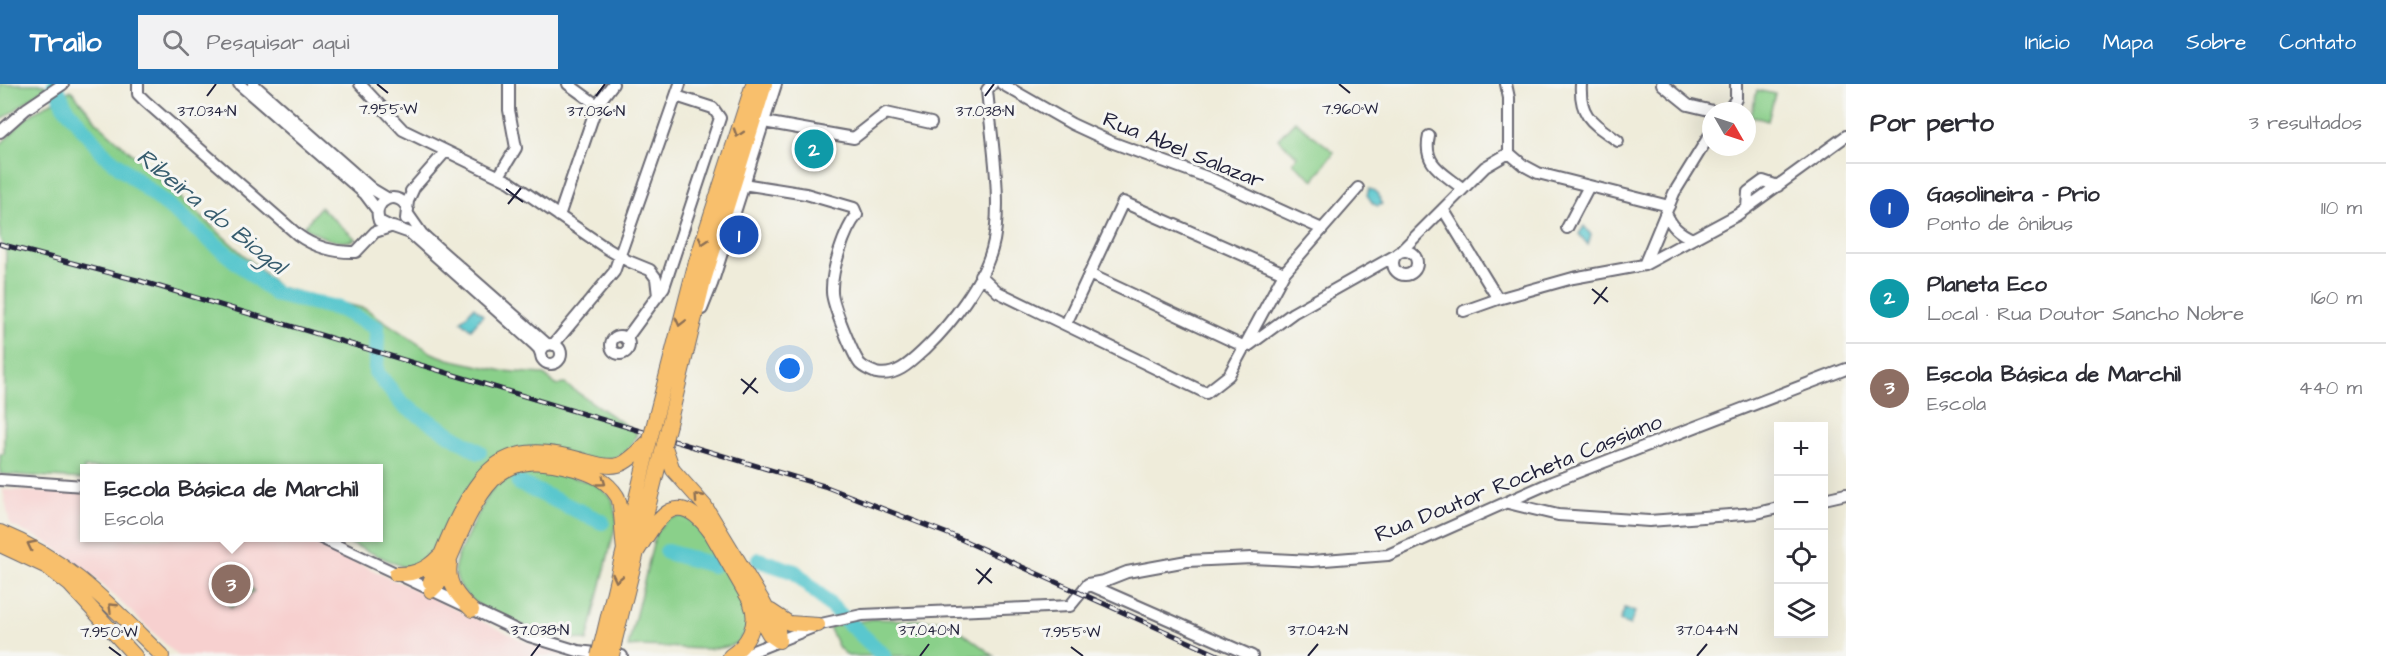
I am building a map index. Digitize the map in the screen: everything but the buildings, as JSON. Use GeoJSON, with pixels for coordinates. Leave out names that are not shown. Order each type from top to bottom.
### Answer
{"type":"FeatureCollection","features":[{"type":"Feature","properties":{"kind":"main road"},"geometry":{"type":"LineString","coordinates":[[630,551],[664,444],[704,280],[765,84]]}},
{"type":"Feature","properties":{"kind":"main road"},"geometry":{"type":"LineString","coordinates":[[598,656],[609,638],[630,551],[650,440],[689,288],[752,86]]}},
{"type":"Feature","properties":{"kind":"main road"},"geometry":{"type":"LineString","coordinates":[[472,610],[453,590],[447,554],[474,490],[482,479],[500,462],[522,453],[545,451],[595,464],[615,466],[626,462],[650,440]]}},
{"type":"Feature","properties":{"kind":"main road"},"geometry":{"type":"LineString","coordinates":[[664,444],[673,470],[705,506],[756,600],[789,622],[818,625]]}},
{"type":"Feature","properties":{"kind":"main road"},"geometry":{"type":"LineString","coordinates":[[431,591],[430,584],[493,480],[512,467],[532,462],[549,462],[585,472],[603,480],[620,502],[630,551]]}},
{"type":"Feature","properties":{"kind":"main road"},"geometry":{"type":"LineString","coordinates":[[630,551],[663,514],[683,509],[692,513],[703,522],[778,630],[779,641]]}},
{"type":"Feature","properties":{"kind":"main road"},"geometry":{"type":"LineString","coordinates":[[0,532],[27,543],[74,573],[162,656]]}},
{"type":"Feature","properties":{"kind":"main road"},"geometry":{"type":"LineString","coordinates":[[0,545],[47,567],[70,585],[135,656]]}},
{"type":"Feature","properties":{"kind":"main road"},"geometry":{"type":"LineString","coordinates":[[396,574],[424,569],[447,554]]}},
{"type":"Feature","properties":{"kind":"main road"},"geometry":{"type":"LineString","coordinates":[[730,656],[739,650],[748,639],[753,626],[756,600]]}},
{"type":"Feature","properties":{"kind":"main road"},"geometry":{"type":"LineString","coordinates":[[609,638],[612,656]]}},
{"type":"Feature","properties":{"kind":"street"},"geometry":{"type":"LineString","coordinates":[[0,132],[26,109],[63,84]]}},
{"type":"Feature","properties":{"kind":"street"},"geometry":{"type":"LineString","coordinates":[[138,84],[138,94],[299,236],[309,243],[346,252],[356,252],[375,232],[402,224],[408,212],[410,195],[414,188],[446,151]]}},
{"type":"Feature","properties":{"kind":"street"},"geometry":{"type":"LineString","coordinates":[[239,84],[365,194],[383,225],[410,233],[534,344],[546,362],[554,363],[561,358],[554,347],[422,234],[402,201],[372,189],[253,84]]}},
{"type":"Feature","properties":{"kind":"street"},"geometry":{"type":"LineString","coordinates":[[360,84],[403,130],[499,176],[620,256],[650,270],[656,278],[658,296]]}},
{"type":"Feature","properties":{"kind":"street"},"geometry":{"type":"LineString","coordinates":[[499,176],[516,148],[509,110],[509,84]]}},
{"type":"Feature","properties":{"kind":"street"},"geometry":{"type":"LineString","coordinates":[[568,84],[597,105]]}},
{"type":"Feature","properties":{"kind":"street"},"geometry":{"type":"LineString","coordinates":[[559,216],[597,105],[613,84]]}},
{"type":"Feature","properties":{"kind":"street"},"geometry":{"type":"LineString","coordinates":[[542,357],[542,352],[554,347],[562,334],[614,272],[680,84]]}},
{"type":"Feature","properties":{"kind":"street"},"geometry":{"type":"LineString","coordinates":[[688,343],[712,284],[776,84]]}},
{"type":"Feature","properties":{"kind":"street"},"geometry":{"type":"LineString","coordinates":[[743,184],[806,194],[854,208],[857,215],[844,237],[832,293],[859,363],[876,373],[899,370],[930,344],[953,320],[992,250],[995,227],[995,192],[987,90],[992,84]]}},
{"type":"Feature","properties":{"kind":"street","name":"Rua Abel Salazar"},"geometry":{"type":"LineString","coordinates":[[1002,84],[1072,124],[1111,142],[1212,179],[1322,229]]}},
{"type":"Feature","properties":{"kind":"street"},"geometry":{"type":"LineString","coordinates":[[1506,84],[1509,98],[1509,153],[1522,165],[1538,173],[1667,209]]}},
{"type":"Feature","properties":{"kind":"street"},"geometry":{"type":"LineString","coordinates":[[1581,84],[1581,103],[1589,120],[1618,141]]}},
{"type":"Feature","properties":{"kind":"street"},"geometry":{"type":"LineString","coordinates":[[1662,84],[1688,105],[1702,108]]}},
{"type":"Feature","properties":{"kind":"street"},"geometry":{"type":"LineString","coordinates":[[1734,102],[1736,84]]}},
{"type":"Feature","properties":{"kind":"street"},"geometry":{"type":"LineString","coordinates":[[626,339],[664,287],[720,118],[713,108],[676,96]]}},
{"type":"Feature","properties":{"kind":"street"},"geometry":{"type":"LineString","coordinates":[[764,122],[854,138],[886,113],[931,123]]}},
{"type":"Feature","properties":{"kind":"street"},"geometry":{"type":"LineString","coordinates":[[1430,136],[1427,151],[1431,163],[1463,189]]}},
{"type":"Feature","properties":{"kind":"street"},"geometry":{"type":"LineString","coordinates":[[1464,311],[1572,278],[1644,265],[1747,208],[1846,136]]}},
{"type":"Feature","properties":{"kind":"street"},"geometry":{"type":"LineString","coordinates":[[1644,265],[1667,209],[1702,147]]}},
{"type":"Feature","properties":{"kind":"street"},"geometry":{"type":"LineString","coordinates":[[1245,347],[1293,313],[1399,253],[1485,167],[1509,153]]}},
{"type":"Feature","properties":{"kind":"street"},"geometry":{"type":"LineString","coordinates":[[1567,228],[1589,186]]}},
{"type":"Feature","properties":{"kind":"street"},"geometry":{"type":"LineString","coordinates":[[368,238],[380,203],[414,188]]}},
{"type":"Feature","properties":{"kind":"street"},"geometry":{"type":"LineString","coordinates":[[980,275],[998,292],[1206,393],[1229,375],[1284,273],[1358,188]]}},
{"type":"Feature","properties":{"kind":"street"},"geometry":{"type":"LineString","coordinates":[[1065,324],[1123,202],[1284,273]]}},
{"type":"Feature","properties":{"kind":"street"},"geometry":{"type":"LineString","coordinates":[[1443,209],[1498,299]]}},
{"type":"Feature","properties":{"kind":"street"},"geometry":{"type":"LineString","coordinates":[[1667,209],[1671,225],[1678,233],[1692,239]]}},
{"type":"Feature","properties":{"kind":"street"},"geometry":{"type":"LineString","coordinates":[[650,270],[663,268],[672,261]]}},
{"type":"Feature","properties":{"kind":"street"},"geometry":{"type":"LineString","coordinates":[[1089,274],[1245,347]]}},
{"type":"Feature","properties":{"kind":"street","name":"Rua Doutor Rocheta Cassiano"},"geometry":{"type":"LineString","coordinates":[[1088,584],[1104,581],[1127,572],[1187,561],[1252,558],[1312,561],[1388,555],[1552,482],[1846,369]]}},
{"type":"Feature","properties":{"kind":"street"},"geometry":{"type":"LineString","coordinates":[[0,480],[80,486]]}},
{"type":"Feature","properties":{"kind":"street"},"geometry":{"type":"LineString","coordinates":[[0,485],[39,484]]}},
{"type":"Feature","properties":{"kind":"street"},"geometry":{"type":"LineString","coordinates":[[1828,498],[1846,494]]}},
{"type":"Feature","properties":{"kind":"street"},"geometry":{"type":"LineString","coordinates":[[1508,503],[1558,515],[1649,521],[1756,513],[1774,509]]}},
{"type":"Feature","properties":{"kind":"street"},"geometry":{"type":"LineString","coordinates":[[331,542],[529,636],[578,651],[622,656]]}},
{"type":"Feature","properties":{"kind":"street"},"geometry":{"type":"LineString","coordinates":[[741,656],[818,625],[862,615],[1070,606],[1088,584],[1252,656]]}},
{"type":"Feature","properties":{"kind":"shaded area"},"geometry":{"type":"Polygon","coordinates":[[[3,490],[80,493],[80,542],[314,542],[526,642],[563,654],[562,656],[178,656],[93,576],[47,542],[10,525],[3,490]]]}},
{"type":"Feature","properties":{"kind":"green space"},"geometry":{"type":"Polygon","coordinates":[[[0,84],[44,84],[46,87],[0,121],[0,84]]]}},
{"type":"Feature","properties":{"kind":"green space"},"geometry":{"type":"Polygon","coordinates":[[[71,90],[98,123],[279,287],[366,309],[432,353],[448,359],[503,371],[543,374],[556,385],[565,384],[637,433],[631,445],[619,456],[606,459],[585,458],[529,447],[438,551],[417,566],[403,567],[347,542],[383,542],[383,464],[80,464],[80,479],[0,474],[0,454],[4,454],[6,252],[0,238],[0,145],[27,117],[71,90]]]}},
{"type":"Feature","properties":{"kind":"green space"},"geometry":{"type":"Polygon","coordinates":[[[1757,90],[1775,94],[1768,121],[1756,117],[1754,102],[1757,90]]]}},
{"type":"Feature","properties":{"kind":"green space"},"geometry":{"type":"Polygon","coordinates":[[[1295,121],[1334,152],[1314,180],[1293,163],[1297,156],[1278,139],[1295,121]]]}},
{"type":"Feature","properties":{"kind":"green space"},"geometry":{"type":"Polygon","coordinates":[[[320,207],[356,239],[336,241],[304,227],[320,207]]]}},
{"type":"Feature","properties":{"kind":"green space"},"geometry":{"type":"Polygon","coordinates":[[[544,469],[596,484],[612,498],[617,520],[587,641],[521,625],[488,611],[464,592],[456,576],[455,566],[461,549],[492,490],[502,480],[513,474],[544,469]]]}},
{"type":"Feature","properties":{"kind":"green space"},"geometry":{"type":"Polygon","coordinates":[[[682,516],[697,526],[747,604],[746,629],[737,643],[714,649],[628,647],[656,532],[669,518],[682,516]]]}},
{"type":"Feature","properties":{"kind":"green space"},"geometry":{"type":"Polygon","coordinates":[[[248,583],[254,591],[231,608],[225,600],[248,583]]]}},
{"type":"Feature","properties":{"kind":"green space"},"geometry":{"type":"Polygon","coordinates":[[[872,619],[947,621],[994,656],[848,656],[839,648],[829,627],[872,619]]]}},
{"type":"Feature","properties":{"kind":"water"},"geometry":{"type":"Polygon","coordinates":[[[1369,189],[1378,194],[1382,204],[1378,206],[1373,204],[1367,195],[1369,189]]]}},
{"type":"Feature","properties":{"kind":"water"},"geometry":{"type":"Polygon","coordinates":[[[1584,226],[1591,235],[1588,245],[1579,234],[1584,226]]]}},
{"type":"Feature","properties":{"kind":"water"},"geometry":{"type":"Polygon","coordinates":[[[474,307],[483,315],[471,329],[461,321],[474,307]]]}},
{"type":"Feature","properties":{"kind":"water"},"geometry":{"type":"Polygon","coordinates":[[[1625,608],[1635,612],[1630,625],[1620,621],[1625,608]]]}},
{"type":"Feature","properties":{"kind":"waterway","name":"Ribeira do Biogal"},"geometry":{"type":"LineString","coordinates":[[55,84],[64,105],[103,153],[276,294],[340,309],[377,328],[376,372],[403,405],[479,452]]}},
{"type":"Feature","properties":{"kind":"waterway","name":"Ribeira do Biogal"},"geometry":{"type":"LineString","coordinates":[[519,483],[602,522]]}},
{"type":"Feature","properties":{"kind":"waterway","name":"Ribeira do Biogal"},"geometry":{"type":"LineString","coordinates":[[667,552],[713,565]]}},
{"type":"Feature","properties":{"kind":"waterway","name":"Ribeira do Biogal"},"geometry":{"type":"LineString","coordinates":[[759,560],[795,572],[884,656]]}},
{"type":"Feature","properties":{"kind":"railway"},"geometry":{"type":"LineString","coordinates":[[0,244],[137,280],[824,486],[956,537],[1220,656]]}},
{"type":"Feature","properties":{"kind":"place","name":"Planeta Eco"},"geometry":{"type":"Point","coordinates":[814,149]}},
{"type":"Feature","properties":{"kind":"place","name":"Gasolineira - Prio"},"geometry":{"type":"Point","coordinates":[739,235]}},
{"type":"Feature","properties":{"kind":"place","name":"Escola Básica de Marchil"},"geometry":{"type":"Point","coordinates":[231,584]}}]}
